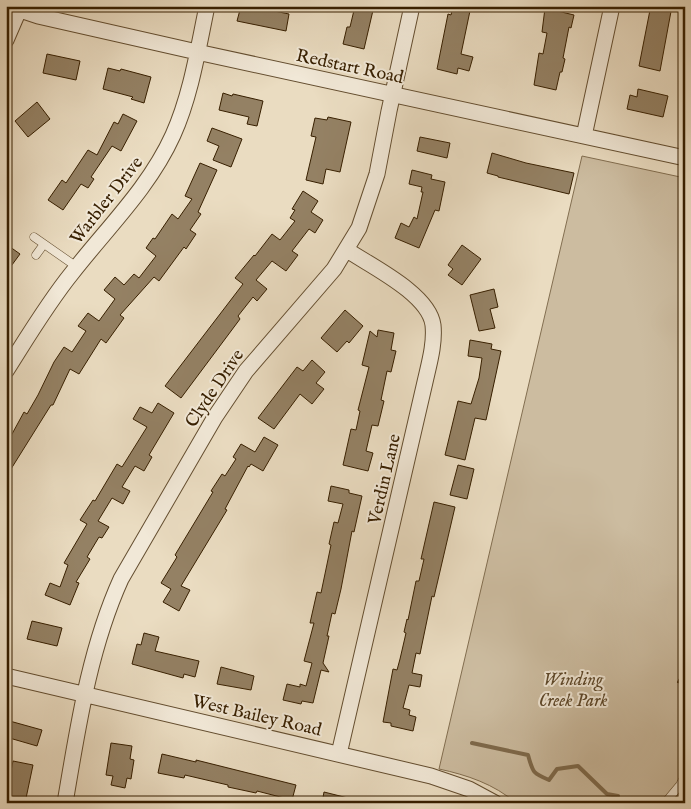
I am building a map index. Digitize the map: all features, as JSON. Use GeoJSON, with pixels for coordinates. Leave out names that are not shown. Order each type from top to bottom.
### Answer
{"type":"FeatureCollection","features":[{"type":"Feature","properties":{"kind":"street","name":"Warbler Drive"},"geometry":{"type":"LineString","coordinates":[[6,371],[54,296],[132,202],[159,161],[179,119],[207,6]]}},
{"type":"Feature","properties":{"kind":"street","name":"Clyde Drive"},"geometry":{"type":"LineString","coordinates":[[65,803],[84,694],[99,634],[121,579],[214,417],[246,371],[334,269],[359,228],[374,183],[412,6]]}},
{"type":"Feature","properties":{"kind":"street"},"geometry":{"type":"LineString","coordinates":[[584,136],[612,6]]}},
{"type":"Feature","properties":{"kind":"street","name":"Redstart Road"},"geometry":{"type":"LineString","coordinates":[[13,8],[197,52],[685,158]]}},
{"type":"Feature","properties":{"kind":"street"},"geometry":{"type":"LineString","coordinates":[[6,40],[13,8]]}},
{"type":"Feature","properties":{"kind":"street","name":"Verdin Lane"},"geometry":{"type":"LineString","coordinates":[[339,754],[425,382],[433,334],[431,316],[426,307],[415,296],[347,250]]}},
{"type":"Feature","properties":{"kind":"street","name":"West Bailey Road"},"geometry":{"type":"LineString","coordinates":[[6,676],[443,780],[468,789],[495,803]]}},
{"type":"Feature","properties":{"kind":"lane"},"geometry":{"type":"LineString","coordinates":[[34,237],[77,267]]}},
{"type":"Feature","properties":{"kind":"lane"},"geometry":{"type":"LineString","coordinates":[[36,254],[44,244]]}},
{"type":"Feature","properties":{"kind":"lane"},"geometry":{"type":"LineString","coordinates":[[665,803],[685,776]]}},
{"type":"Feature","properties":{"kind":"path"},"geometry":{"type":"LineString","coordinates":[[678,683],[685,668]]}},
{"type":"Feature","properties":{"kind":"green space","name":"Winding Creek Park"},"geometry":{"type":"Polygon","coordinates":[[[582,156],[685,178],[685,803],[516,803],[508,796],[480,781],[439,769],[582,156]]]}},
{"type":"Feature","properties":{"kind":"building"},"geometry":{"type":"Polygon","coordinates":[[[241,6],[289,14],[286,31],[237,21],[241,6]]]}},
{"type":"Feature","properties":{"kind":"building"},"geometry":{"type":"Polygon","coordinates":[[[355,6],[374,6],[364,49],[343,44],[347,27],[350,27],[355,6]]]}},
{"type":"Feature","properties":{"kind":"building"},"geometry":{"type":"Polygon","coordinates":[[[453,6],[471,6],[461,54],[473,57],[469,71],[458,68],[457,74],[437,69],[448,14],[451,15],[453,6]]]}},
{"type":"Feature","properties":{"kind":"building"},"geometry":{"type":"Polygon","coordinates":[[[652,6],[672,6],[660,71],[639,66],[652,6]]]}},
{"type":"Feature","properties":{"kind":"building"},"geometry":{"type":"Polygon","coordinates":[[[545,8],[574,15],[571,28],[569,27],[563,58],[565,59],[556,90],[534,85],[539,53],[543,54],[547,33],[542,32],[545,8]]]}},
{"type":"Feature","properties":{"kind":"building"},"geometry":{"type":"Polygon","coordinates":[[[47,54],[80,61],[76,80],[43,73],[47,54]]]}},
{"type":"Feature","properties":{"kind":"building"},"geometry":{"type":"Polygon","coordinates":[[[108,68],[120,71],[121,69],[151,77],[144,103],[131,99],[133,97],[103,89],[108,68]]]}},
{"type":"Feature","properties":{"kind":"building"},"geometry":{"type":"Polygon","coordinates":[[[638,89],[668,96],[663,117],[627,109],[630,95],[637,97],[638,89]]]}},
{"type":"Feature","properties":{"kind":"building"},"geometry":{"type":"Polygon","coordinates":[[[223,93],[263,101],[257,126],[247,124],[249,117],[219,110],[223,93]]]}},
{"type":"Feature","properties":{"kind":"building"},"geometry":{"type":"Polygon","coordinates":[[[37,102],[50,119],[28,137],[15,121],[37,102]]]}},
{"type":"Feature","properties":{"kind":"building"},"geometry":{"type":"Polygon","coordinates":[[[123,114],[137,121],[121,151],[112,146],[91,177],[94,179],[88,188],[81,184],[63,210],[48,200],[62,180],[66,183],[88,150],[97,155],[114,122],[118,124],[123,114]]]}},
{"type":"Feature","properties":{"kind":"building"},"geometry":{"type":"Polygon","coordinates":[[[328,117],[351,122],[340,172],[326,169],[323,184],[306,180],[316,137],[311,136],[315,118],[327,120],[328,117]]]}},
{"type":"Feature","properties":{"kind":"building"},"geometry":{"type":"Polygon","coordinates":[[[212,128],[242,139],[231,167],[213,160],[219,146],[207,141],[212,128]]]}},
{"type":"Feature","properties":{"kind":"building"},"geometry":{"type":"Polygon","coordinates":[[[420,137],[450,143],[447,158],[417,151],[420,137]]]}},
{"type":"Feature","properties":{"kind":"building"},"geometry":{"type":"Polygon","coordinates":[[[492,153],[526,163],[574,173],[569,194],[487,173],[492,153]]]}},
{"type":"Feature","properties":{"kind":"building"},"geometry":{"type":"Polygon","coordinates":[[[200,163],[217,170],[198,212],[201,214],[190,230],[196,234],[159,281],[154,277],[120,315],[124,318],[106,343],[101,339],[79,374],[70,369],[53,405],[51,405],[6,477],[6,445],[24,412],[27,414],[38,395],[54,362],[64,347],[72,352],[86,331],[78,326],[88,313],[99,321],[115,299],[104,290],[115,277],[124,285],[134,274],[139,278],[156,256],[146,248],[153,238],[155,239],[172,214],[178,219],[192,199],[185,196],[200,163]]]}},
{"type":"Feature","properties":{"kind":"building"},"geometry":{"type":"Polygon","coordinates":[[[412,170],[432,175],[431,179],[445,182],[439,211],[435,210],[419,248],[395,238],[401,223],[409,227],[414,217],[417,219],[423,192],[421,192],[422,187],[409,184],[412,170]]]}},
{"type":"Feature","properties":{"kind":"building"},"geometry":{"type":"Polygon","coordinates":[[[303,191],[318,201],[311,212],[323,220],[315,233],[309,229],[292,251],[298,255],[286,271],[272,261],[256,280],[267,289],[257,301],[253,297],[238,316],[240,319],[181,398],[165,386],[243,284],[235,278],[272,234],[280,240],[295,221],[290,218],[295,210],[292,209],[303,191]]]}},
{"type":"Feature","properties":{"kind":"building"},"geometry":{"type":"Polygon","coordinates":[[[6,244],[20,254],[6,273],[6,244]]]}},
{"type":"Feature","properties":{"kind":"building"},"geometry":{"type":"Polygon","coordinates":[[[462,245],[481,259],[462,285],[448,275],[453,269],[448,265],[462,245]]]}},
{"type":"Feature","properties":{"kind":"building"},"geometry":{"type":"Polygon","coordinates":[[[494,289],[498,307],[490,309],[495,328],[479,331],[470,295],[494,289]]]}},
{"type":"Feature","properties":{"kind":"building"},"geometry":{"type":"Polygon","coordinates":[[[345,310],[363,326],[349,343],[347,341],[337,352],[321,338],[345,310]]]}},
{"type":"Feature","properties":{"kind":"building"},"geometry":{"type":"Polygon","coordinates":[[[378,330],[394,333],[391,350],[396,351],[391,372],[387,371],[381,400],[384,401],[378,426],[372,425],[366,451],[373,453],[368,471],[343,465],[351,429],[356,430],[360,411],[358,410],[369,367],[362,365],[370,331],[377,337],[378,330]]]}},
{"type":"Feature","properties":{"kind":"building"},"geometry":{"type":"Polygon","coordinates":[[[470,340],[492,344],[491,349],[501,351],[486,420],[475,418],[465,460],[445,455],[458,401],[471,404],[479,378],[482,358],[468,356],[470,340]]]}},
{"type":"Feature","properties":{"kind":"building"},"geometry":{"type":"Polygon","coordinates":[[[312,360],[325,372],[316,383],[324,389],[312,404],[300,394],[274,429],[258,418],[297,367],[303,371],[312,360]]]}},
{"type":"Feature","properties":{"kind":"building"},"geometry":{"type":"Polygon","coordinates":[[[158,403],[174,413],[149,455],[152,457],[144,471],[135,466],[122,487],[130,491],[123,504],[112,498],[98,521],[109,527],[102,538],[99,537],[87,557],[90,559],[76,582],[79,583],[70,605],[45,595],[50,583],[60,587],[68,565],[64,563],[87,524],[80,520],[93,500],[95,501],[117,464],[122,467],[147,427],[133,419],[140,407],[152,413],[158,403]]]}},
{"type":"Feature","properties":{"kind":"building"},"geometry":{"type":"Polygon","coordinates":[[[264,437],[278,445],[263,471],[251,464],[248,466],[225,509],[227,510],[181,586],[190,590],[179,611],[163,602],[171,589],[161,583],[177,557],[175,555],[213,492],[211,491],[222,474],[225,476],[236,459],[233,457],[241,444],[255,452],[264,437]]]}},
{"type":"Feature","properties":{"kind":"building"},"geometry":{"type":"Polygon","coordinates":[[[458,465],[474,469],[467,499],[450,495],[458,465]]]}},
{"type":"Feature","properties":{"kind":"building"},"geometry":{"type":"Polygon","coordinates":[[[331,486],[349,490],[349,493],[362,496],[354,532],[352,531],[335,614],[332,613],[327,636],[329,636],[323,663],[329,672],[321,670],[313,703],[302,701],[301,704],[283,700],[287,684],[300,687],[300,684],[306,686],[312,663],[304,661],[314,623],[310,623],[317,592],[321,593],[334,522],[338,523],[343,504],[328,501],[331,486]]]}},
{"type":"Feature","properties":{"kind":"building"},"geometry":{"type":"Polygon","coordinates":[[[434,502],[455,507],[434,597],[432,596],[420,654],[416,653],[412,673],[422,675],[420,687],[409,685],[403,708],[410,710],[409,715],[416,717],[413,731],[391,726],[391,723],[383,722],[393,669],[397,670],[416,581],[419,581],[424,559],[421,559],[434,502]]]}},
{"type":"Feature","properties":{"kind":"building"},"geometry":{"type":"Polygon","coordinates":[[[32,621],[62,628],[57,646],[27,639],[32,621]]]}},
{"type":"Feature","properties":{"kind":"building"},"geometry":{"type":"Polygon","coordinates":[[[144,633],[159,637],[155,651],[199,661],[195,677],[184,674],[183,678],[132,664],[137,644],[141,645],[144,633]]]}},
{"type":"Feature","properties":{"kind":"building"},"geometry":{"type":"Polygon","coordinates":[[[221,667],[254,676],[251,690],[217,684],[221,667]]]}},
{"type":"Feature","properties":{"kind":"building"},"geometry":{"type":"Polygon","coordinates":[[[6,720],[42,730],[37,746],[6,737],[6,720]]]}},
{"type":"Feature","properties":{"kind":"building"},"geometry":{"type":"Polygon","coordinates":[[[111,743],[132,746],[130,759],[134,760],[131,779],[127,778],[125,788],[111,785],[113,776],[106,775],[111,743]]]}},
{"type":"Feature","properties":{"kind":"building"},"geometry":{"type":"Polygon","coordinates":[[[162,754],[196,762],[196,760],[296,785],[292,800],[257,791],[256,793],[228,787],[228,785],[185,775],[184,778],[158,773],[162,754]]]}},
{"type":"Feature","properties":{"kind":"building"},"geometry":{"type":"Polygon","coordinates":[[[13,761],[33,765],[25,803],[7,803],[11,787],[8,786],[13,761]]]}},
{"type":"Feature","properties":{"kind":"building"},"geometry":{"type":"Polygon","coordinates":[[[324,792],[352,799],[352,803],[322,803],[324,792]]]}},
{"type":"Feature","properties":{"kind":"waterway"},"geometry":{"type":"LineString","coordinates":[[472,743],[528,755],[534,771],[539,776],[549,780],[557,769],[578,766],[607,794],[618,796]]}}]}
